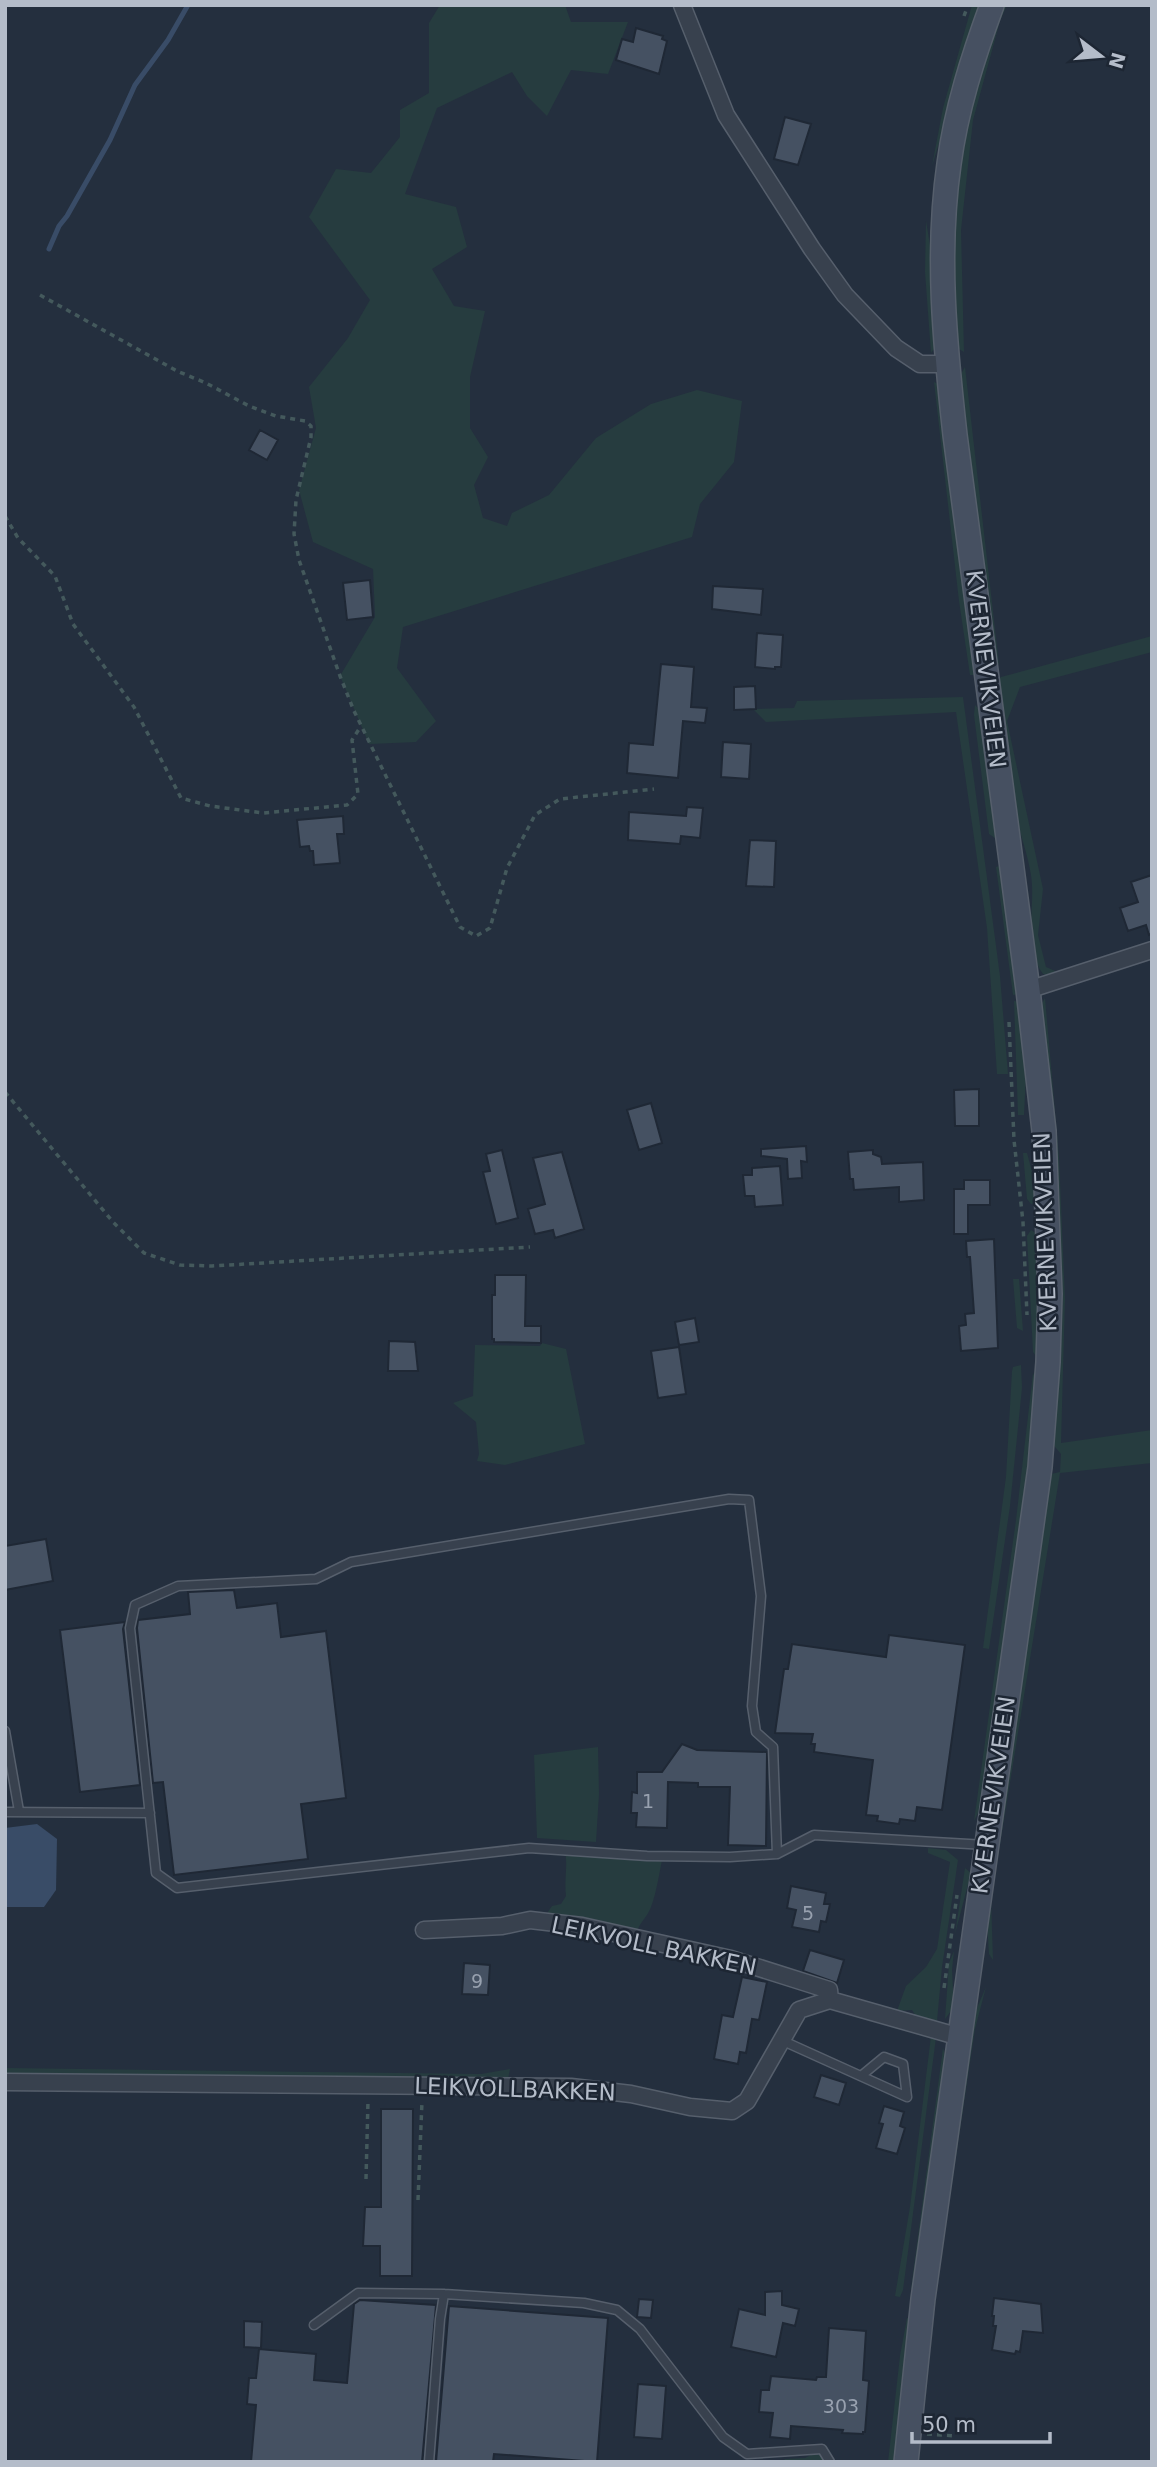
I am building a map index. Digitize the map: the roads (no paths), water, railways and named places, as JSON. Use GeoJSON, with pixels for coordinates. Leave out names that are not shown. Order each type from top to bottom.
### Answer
{"type":"FeatureCollection","features":[{"type":"Feature","properties":{"kind":"main road","name":"KVERNEVIKVEIEN"},"geometry":{"type":"LineString","coordinates":[[906,2462],[923,2299],[1040,1467],[1048,1362],[1050,1294],[1044,1131],[947,364],[942,261],[949,164],[976,47],[992,5]]}},
{"type":"Feature","properties":{"kind":"street"},"geometry":{"type":"LineString","coordinates":[[682,5],[726,115],[812,250],[845,295],[896,348],[919,364],[947,364]]}},
{"type":"Feature","properties":{"kind":"street"},"geometry":{"type":"LineString","coordinates":[[1028,990],[1152,950]]}},
{"type":"Feature","properties":{"kind":"street","name":"LEIKVOLL BAKKEN"},"geometry":{"type":"LineString","coordinates":[[424,1930],[502,1926],[530,1920],[582,1926],[731,1959],[830,1990],[830,2000]]}},
{"type":"Feature","properties":{"kind":"street"},"geometry":{"type":"LineString","coordinates":[[830,2000],[960,2037]]}},
{"type":"Feature","properties":{"kind":"street","name":"LEIKVOLLBAKKEN"},"geometry":{"type":"LineString","coordinates":[[5,2082],[571,2088],[631,2094],[690,2107],[732,2111],[747,2101],[799,2010],[830,2000]]}},
{"type":"Feature","properties":{"kind":"lane"},"geometry":{"type":"LineString","coordinates":[[777,1854],[774,1747],[756,1732],[752,1706],[761,1596],[749,1500],[721,1501],[351,1562],[316,1579],[178,1586],[135,1605],[130,1628],[156,1873],[177,1888],[529,1848],[647,1856],[730,1857],[777,1854],[814,1835],[986,1845]]}},
{"type":"Feature","properties":{"kind":"lane"},"geometry":{"type":"LineString","coordinates":[[5,1731],[19,1811]]}},
{"type":"Feature","properties":{"kind":"lane"},"geometry":{"type":"LineString","coordinates":[[5,1812],[150,1813]]}},
{"type":"Feature","properties":{"kind":"lane"},"geometry":{"type":"LineString","coordinates":[[781,2040],[907,2097],[903,2064],[884,2057],[861,2076]]}},
{"type":"Feature","properties":{"kind":"lane"},"geometry":{"type":"LineString","coordinates":[[314,2325],[358,2293],[444,2294],[584,2302],[617,2310],[640,2329],[723,2438],[747,2455],[822,2449],[830,2462]]}},
{"type":"Feature","properties":{"kind":"lane"},"geometry":{"type":"LineString","coordinates":[[429,2462],[444,2294]]}},
{"type":"Feature","properties":{"kind":"water"},"geometry":{"type":"Polygon","coordinates":[[[37,1824],[57,1839],[56,1890],[44,1907],[5,1907],[5,1828],[37,1824]]]}},
{"type":"Feature","properties":{"kind":"waterway"},"geometry":{"type":"LineString","coordinates":[[49,249],[59,226],[110,140],[135,85],[168,40],[188,5]]}}]}
